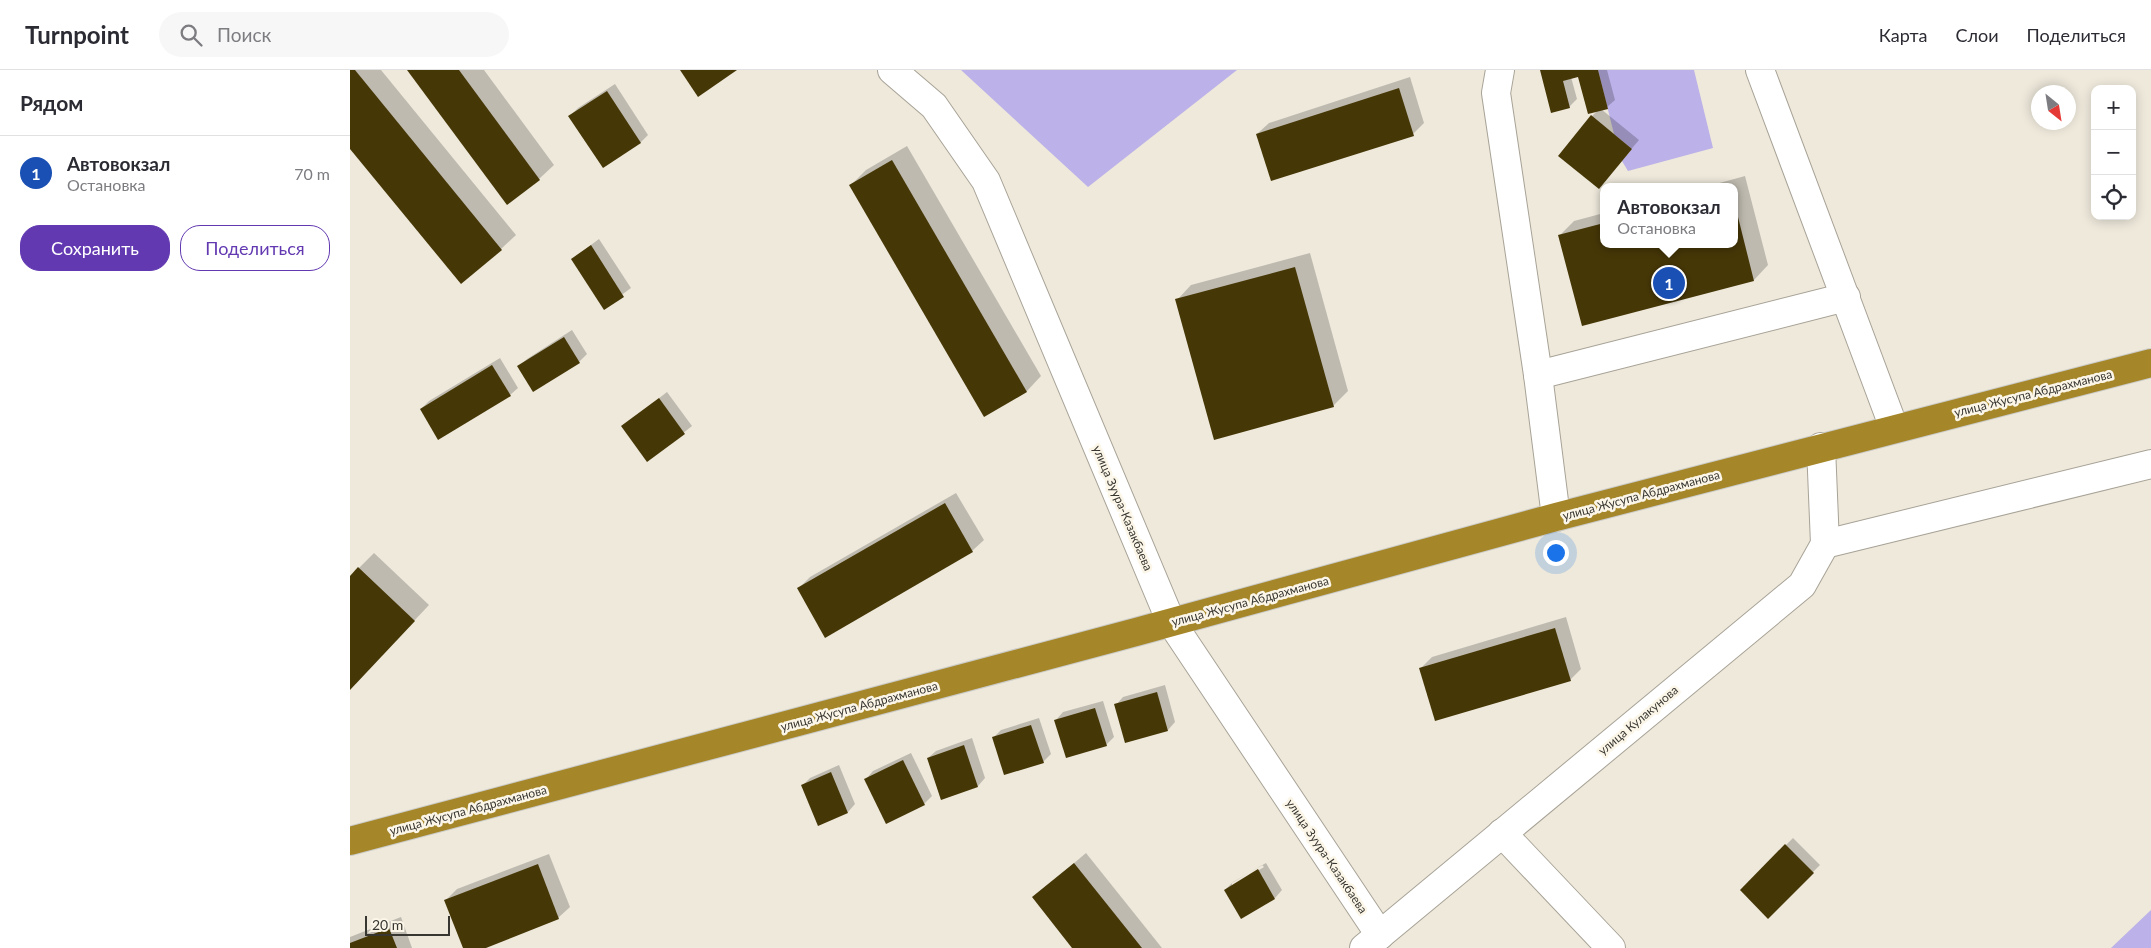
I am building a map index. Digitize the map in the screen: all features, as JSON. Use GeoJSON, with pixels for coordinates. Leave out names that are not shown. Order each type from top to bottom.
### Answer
{"type":"FeatureCollection","features":[{"type":"Feature","properties":{"kind":"highway","name":"улица Жусупа Абдрахманова"},"geometry":{"type":"LineString","coordinates":[[350,841],[1171,622],[1556,517],[2151,363]]}},
{"type":"Feature","properties":{"kind":"street","name":"улица Зуура-Казакбаева"},"geometry":{"type":"LineString","coordinates":[[892,70],[934,106],[986,182],[1171,622],[1372,942]]}},
{"type":"Feature","properties":{"kind":"street"},"geometry":{"type":"LineString","coordinates":[[1500,70],[1496,94],[1538,375],[1556,517]]}},
{"type":"Feature","properties":{"kind":"street"},"geometry":{"type":"LineString","coordinates":[[1760,70],[1894,428]]}},
{"type":"Feature","properties":{"kind":"street"},"geometry":{"type":"LineString","coordinates":[[1538,375],[1846,297]]}},
{"type":"Feature","properties":{"kind":"street"},"geometry":{"type":"LineString","coordinates":[[1821,447],[1825,544],[2151,464]]}},
{"type":"Feature","properties":{"kind":"street","name":"улица Кулакунова"},"geometry":{"type":"LineString","coordinates":[[1372,942],[1802,585],[1825,544]]}},
{"type":"Feature","properties":{"kind":"street"},"geometry":{"type":"LineString","coordinates":[[1502,833],[1611,948]]}},
{"type":"Feature","properties":{"kind":"shaded area"},"geometry":{"type":"Polygon","coordinates":[[[961,70],[1237,70],[1088,187],[961,70]]]}},
{"type":"Feature","properties":{"kind":"shaded area"},"geometry":{"type":"Polygon","coordinates":[[[1598,70],[1694,70],[1713,148],[1628,171],[1622,161],[1632,149],[1614,134],[1598,70]]]}},
{"type":"Feature","properties":{"kind":"shaded area"},"geometry":{"type":"Polygon","coordinates":[[[2151,910],[2151,948],[2111,948],[2151,910]]]}},
{"type":"Feature","properties":{"kind":"building"},"geometry":{"type":"Polygon","coordinates":[[[350,70],[355,70],[502,250],[461,284],[350,149],[350,70]]]}},
{"type":"Feature","properties":{"kind":"building"},"geometry":{"type":"Polygon","coordinates":[[[407,70],[459,70],[540,180],[507,205],[407,70]]]}},
{"type":"Feature","properties":{"kind":"building"},"geometry":{"type":"Polygon","coordinates":[[[680,70],[737,70],[698,97],[680,70]]]}},
{"type":"Feature","properties":{"kind":"building"},"geometry":{"type":"Polygon","coordinates":[[[1540,70],[1598,70],[1608,109],[1588,114],[1578,77],[1563,81],[1570,108],[1551,113],[1540,70]]]}},
{"type":"Feature","properties":{"kind":"building"},"geometry":{"type":"Polygon","coordinates":[[[1399,88],[1414,136],[1271,181],[1256,134],[1399,88]]]}},
{"type":"Feature","properties":{"kind":"building"},"geometry":{"type":"Polygon","coordinates":[[[607,91],[641,143],[603,168],[568,116],[607,91]]]}},
{"type":"Feature","properties":{"kind":"building"},"geometry":{"type":"Polygon","coordinates":[[[1591,115],[1632,149],[1604,183],[1600,183],[1599,189],[1558,156],[1591,115]]]}},
{"type":"Feature","properties":{"kind":"building"},"geometry":{"type":"Polygon","coordinates":[[[892,160],[1027,392],[984,417],[849,185],[892,160]]]}},
{"type":"Feature","properties":{"kind":"building"},"geometry":{"type":"Polygon","coordinates":[[[1738,217],[1754,281],[1582,326],[1558,235],[1600,224],[1600,248],[1738,248],[1738,217]]]}},
{"type":"Feature","properties":{"kind":"building"},"geometry":{"type":"Polygon","coordinates":[[[591,245],[624,297],[604,310],[571,259],[591,245]]]}},
{"type":"Feature","properties":{"kind":"building"},"geometry":{"type":"Polygon","coordinates":[[[1295,267],[1334,407],[1214,440],[1175,299],[1295,267]]]}},
{"type":"Feature","properties":{"kind":"building"},"geometry":{"type":"Polygon","coordinates":[[[564,337],[580,363],[533,392],[517,366],[564,337]]]}},
{"type":"Feature","properties":{"kind":"building"},"geometry":{"type":"Polygon","coordinates":[[[492,365],[511,396],[438,440],[420,409],[492,365]]]}},
{"type":"Feature","properties":{"kind":"building"},"geometry":{"type":"Polygon","coordinates":[[[659,398],[685,434],[647,462],[621,426],[659,398]]]}},
{"type":"Feature","properties":{"kind":"building"},"geometry":{"type":"Polygon","coordinates":[[[945,503],[973,552],[825,638],[797,588],[945,503]]]}},
{"type":"Feature","properties":{"kind":"building"},"geometry":{"type":"Polygon","coordinates":[[[358,567],[415,621],[350,690],[350,576],[358,567]]]}},
{"type":"Feature","properties":{"kind":"building"},"geometry":{"type":"Polygon","coordinates":[[[1555,628],[1571,681],[1435,721],[1419,668],[1555,628]]]}},
{"type":"Feature","properties":{"kind":"building"},"geometry":{"type":"Polygon","coordinates":[[[1157,692],[1168,731],[1125,743],[1114,704],[1157,692]]]}},
{"type":"Feature","properties":{"kind":"building"},"geometry":{"type":"Polygon","coordinates":[[[1095,708],[1107,746],[1066,758],[1054,720],[1095,708]]]}},
{"type":"Feature","properties":{"kind":"building"},"geometry":{"type":"Polygon","coordinates":[[[1031,725],[1044,763],[1004,775],[992,737],[1031,725]]]}},
{"type":"Feature","properties":{"kind":"building"},"geometry":{"type":"Polygon","coordinates":[[[964,745],[978,787],[941,800],[927,758],[964,745]]]}},
{"type":"Feature","properties":{"kind":"building"},"geometry":{"type":"Polygon","coordinates":[[[903,760],[925,805],[886,824],[864,779],[903,760]]]}},
{"type":"Feature","properties":{"kind":"building"},"geometry":{"type":"Polygon","coordinates":[[[831,772],[848,813],[818,826],[801,785],[831,772]]]}},
{"type":"Feature","properties":{"kind":"building"},"geometry":{"type":"Polygon","coordinates":[[[1785,844],[1814,873],[1768,919],[1740,890],[1785,844]]]}},
{"type":"Feature","properties":{"kind":"building"},"geometry":{"type":"Polygon","coordinates":[[[1074,863],[1142,948],[1072,948],[1032,897],[1074,863]]]}},
{"type":"Feature","properties":{"kind":"building"},"geometry":{"type":"Polygon","coordinates":[[[538,864],[559,919],[486,948],[463,948],[444,900],[538,864]]]}},
{"type":"Feature","properties":{"kind":"building"},"geometry":{"type":"Polygon","coordinates":[[[1258,869],[1275,899],[1241,919],[1224,890],[1258,869]]]}},
{"type":"Feature","properties":{"kind":"building"},"geometry":{"type":"Polygon","coordinates":[[[389,928],[397,948],[350,948],[350,943],[389,928]]]}},
{"type":"Feature","properties":{"kind":"place","name":"Автовокзал"},"geometry":{"type":"Point","coordinates":[1669,283]}}]}
